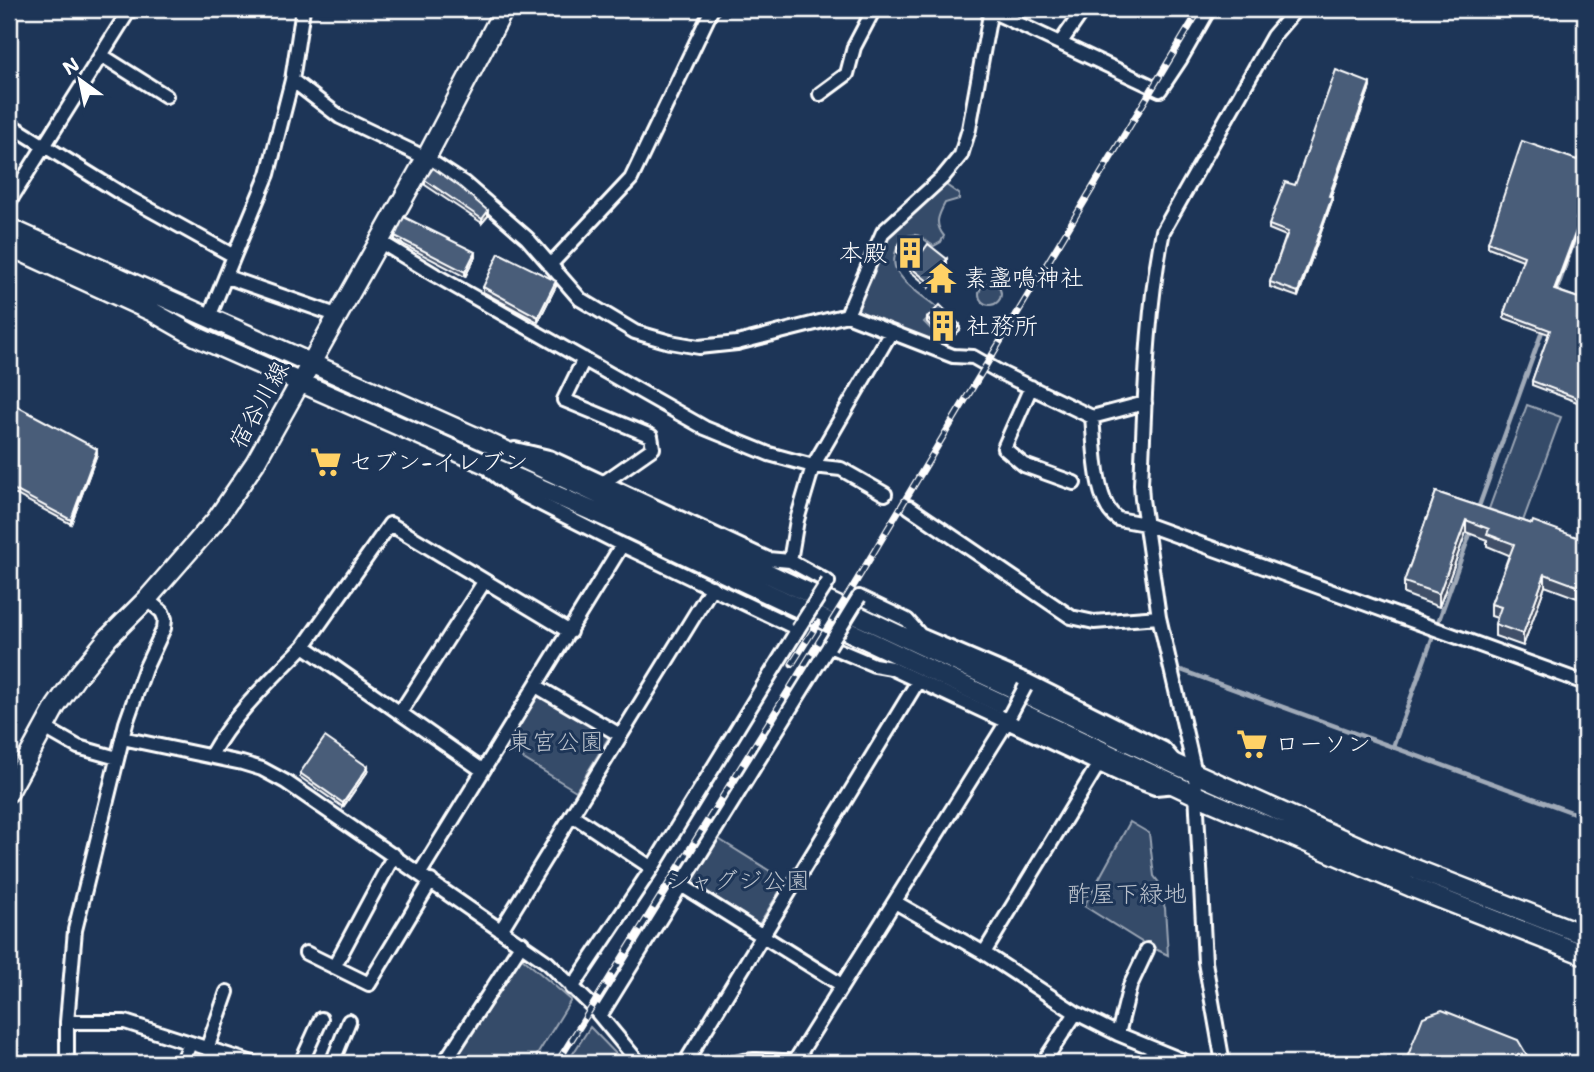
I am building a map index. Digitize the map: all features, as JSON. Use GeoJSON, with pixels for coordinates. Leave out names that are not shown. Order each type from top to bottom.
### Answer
{"type":"FeatureCollection","features":[{"type":"Feature","properties":{"kind":"street"},"geometry":{"type":"LineString","coordinates":[[9,202],[130,9]]}},
{"type":"Feature","properties":{"kind":"street"},"geometry":{"type":"LineString","coordinates":[[209,317],[268,174],[292,80],[303,9]]}},
{"type":"Feature","properties":{"kind":"street","name":"宿谷川線"},"geometry":{"type":"LineString","coordinates":[[9,792],[43,727],[77,676],[225,509],[255,463],[426,158],[504,9]]}},
{"type":"Feature","properties":{"kind":"street"},"geometry":{"type":"LineString","coordinates":[[550,265],[631,179],[712,9]]}},
{"type":"Feature","properties":{"kind":"street"},"geometry":{"type":"LineString","coordinates":[[820,94],[847,75],[854,47],[874,9]]}},
{"type":"Feature","properties":{"kind":"street"},"geometry":{"type":"LineString","coordinates":[[846,315],[883,232],[943,177],[961,155],[969,129],[989,9],[1160,90],[1181,60],[1209,9]]}},
{"type":"Feature","properties":{"kind":"street"},"geometry":{"type":"LineString","coordinates":[[1060,43],[1084,9]]}},
{"type":"Feature","properties":{"kind":"street"},"geometry":{"type":"LineString","coordinates":[[1273,36],[1285,9]]}},
{"type":"Feature","properties":{"kind":"street"},"geometry":{"type":"LineString","coordinates":[[1223,1063],[1205,962],[1198,796],[1187,770],[1159,617],[1141,484],[1150,322],[1156,265],[1163,232],[1273,36],[1296,9]]}},
{"type":"Feature","properties":{"kind":"street"},"geometry":{"type":"LineString","coordinates":[[101,55],[166,96]]}},
{"type":"Feature","properties":{"kind":"street"},"geometry":{"type":"LineString","coordinates":[[292,80],[340,117],[426,158],[464,183],[527,238],[580,299],[635,332],[699,347],[737,344],[846,315],[953,356],[973,357],[1092,417],[1145,403]]}},
{"type":"Feature","properties":{"kind":"street"},"geometry":{"type":"LineString","coordinates":[[9,124],[154,213],[234,256]]}},
{"type":"Feature","properties":{"kind":"street"},"geometry":{"type":"LineString","coordinates":[[9,228],[487,442],[1187,770],[1371,852],[1585,935]]}},
{"type":"Feature","properties":{"kind":"street"},"geometry":{"type":"LineString","coordinates":[[379,241],[705,428],[769,454],[813,466],[841,469],[885,494]]}},
{"type":"Feature","properties":{"kind":"street"},"geometry":{"type":"LineString","coordinates":[[9,246],[151,311],[195,336],[610,519],[1198,796],[1411,887],[1585,955]]}},
{"type":"Feature","properties":{"kind":"street"},"geometry":{"type":"LineString","coordinates":[[227,276],[336,315]]}},
{"type":"Feature","properties":{"kind":"street"},"geometry":{"type":"LineString","coordinates":[[790,561],[797,520],[813,466],[891,332]]}},
{"type":"Feature","properties":{"kind":"street"},"geometry":{"type":"LineString","coordinates":[[584,359],[564,400],[651,436],[653,448],[603,483]]}},
{"type":"Feature","properties":{"kind":"street"},"geometry":{"type":"LineString","coordinates":[[1031,387],[1004,448],[1024,465],[1074,484]]}},
{"type":"Feature","properties":{"kind":"street"},"geometry":{"type":"LineString","coordinates":[[1092,417],[1100,486],[1107,506],[1118,519],[1145,524],[1585,683]]}},
{"type":"Feature","properties":{"kind":"street"},"geometry":{"type":"LineString","coordinates":[[487,442],[550,457],[768,559],[790,561],[828,582],[652,868],[572,988]]}},
{"type":"Feature","properties":{"kind":"street"},"geometry":{"type":"LineString","coordinates":[[475,460],[519,493],[798,629]]}},
{"type":"Feature","properties":{"kind":"street"},"geometry":{"type":"LineString","coordinates":[[909,507],[1071,617],[1094,622],[1159,617]]}},
{"type":"Feature","properties":{"kind":"street"},"geometry":{"type":"LineString","coordinates":[[211,755],[223,734],[251,700],[304,646],[390,524],[570,632]]}},
{"type":"Feature","properties":{"kind":"street"},"geometry":{"type":"LineString","coordinates":[[306,953],[369,984],[482,770],[622,545]]}},
{"type":"Feature","properties":{"kind":"street"},"geometry":{"type":"LineString","coordinates":[[400,713],[484,582]]}},
{"type":"Feature","properties":{"kind":"street"},"geometry":{"type":"LineString","coordinates":[[501,930],[712,587]]}},
{"type":"Feature","properties":{"kind":"street"},"geometry":{"type":"LineString","coordinates":[[600,1016],[859,597],[907,620],[920,635],[1164,749],[1187,770]]}},
{"type":"Feature","properties":{"kind":"street"},"geometry":{"type":"LineString","coordinates":[[67,1063],[67,1022],[75,930],[122,738],[140,681],[164,628],[165,619],[162,612],[147,598]]}},
{"type":"Feature","properties":{"kind":"street"},"geometry":{"type":"LineString","coordinates":[[304,646],[482,770]]}},
{"type":"Feature","properties":{"kind":"street"},"geometry":{"type":"LineString","coordinates":[[829,646],[874,666],[891,668],[1008,719],[1098,765],[1155,788],[1177,786]]}},
{"type":"Feature","properties":{"kind":"street"},"geometry":{"type":"LineString","coordinates":[[685,1063],[918,681]]}},
{"type":"Feature","properties":{"kind":"street"},"geometry":{"type":"LineString","coordinates":[[735,1063],[749,1059],[772,1063],[796,1062],[840,984],[895,902],[1008,719],[1026,684]]}},
{"type":"Feature","properties":{"kind":"street"},"geometry":{"type":"LineString","coordinates":[[536,686],[620,735]]}},
{"type":"Feature","properties":{"kind":"street"},"geometry":{"type":"LineString","coordinates":[[43,727],[78,747],[117,758]]}},
{"type":"Feature","properties":{"kind":"street"},"geometry":{"type":"LineString","coordinates":[[122,738],[211,755],[262,769],[286,782],[548,963],[600,1016],[639,1063]]}},
{"type":"Feature","properties":{"kind":"street"},"geometry":{"type":"LineString","coordinates":[[984,953],[1098,765]]}},
{"type":"Feature","properties":{"kind":"street"},"geometry":{"type":"LineString","coordinates":[[572,816],[652,868]]}},
{"type":"Feature","properties":{"kind":"street"},"geometry":{"type":"LineString","coordinates":[[334,967],[394,855]]}},
{"type":"Feature","properties":{"kind":"street"},"geometry":{"type":"LineString","coordinates":[[681,885],[840,984]]}},
{"type":"Feature","properties":{"kind":"street"},"geometry":{"type":"LineString","coordinates":[[895,902],[984,953],[1076,1013],[1118,1034],[1189,1063]]}},
{"type":"Feature","properties":{"kind":"street"},"geometry":{"type":"LineString","coordinates":[[444,1063],[522,943]]}},
{"type":"Feature","properties":{"kind":"street"},"geometry":{"type":"LineString","coordinates":[[1118,1034],[1130,986],[1147,950]]}},
{"type":"Feature","properties":{"kind":"street"},"geometry":{"type":"LineString","coordinates":[[207,1049],[227,992]]}},
{"type":"Feature","properties":{"kind":"street"},"geometry":{"type":"LineString","coordinates":[[1043,1063],[1076,1013]]}},
{"type":"Feature","properties":{"kind":"street"},"geometry":{"type":"LineString","coordinates":[[301,1063],[321,1019]]}},
{"type":"Feature","properties":{"kind":"street"},"geometry":{"type":"LineString","coordinates":[[332,1063],[349,1021]]}},
{"type":"Feature","properties":{"kind":"street"},"geometry":{"type":"LineString","coordinates":[[67,1022],[125,1022],[246,1062]]}},
{"type":"Feature","properties":{"kind":"street"},"geometry":{"type":"LineString","coordinates":[[182,1063],[190,1044]]}},
{"type":"Feature","properties":{"kind":"green space"},"geometry":{"type":"Polygon","coordinates":[[[941,185],[946,185],[959,194],[959,199],[945,203],[940,212],[938,224],[944,236],[941,242],[934,246],[918,236],[910,235],[900,242],[894,260],[897,271],[905,282],[938,308],[924,322],[946,344],[964,355],[854,311],[888,234],[941,185]]]}},
{"type":"Feature","properties":{"kind":"green space"},"geometry":{"type":"Polygon","coordinates":[[[990,283],[998,286],[1001,294],[998,302],[990,305],[982,302],[979,294],[982,286],[990,283]]]}},
{"type":"Feature","properties":{"kind":"green space"},"geometry":{"type":"Polygon","coordinates":[[[1527,405],[1561,417],[1523,521],[1489,509],[1527,405]]]}},
{"type":"Feature","properties":{"kind":"green space","name":"東宮公園"},"geometry":{"type":"Polygon","coordinates":[[[537,693],[609,737],[576,791],[504,747],[537,693]]]}},
{"type":"Feature","properties":{"kind":"green space","name":"酢屋下緑地"},"geometry":{"type":"Polygon","coordinates":[[[1130,822],[1149,833],[1154,876],[1160,884],[1160,895],[1165,908],[1168,955],[1084,906],[1130,822]]]}},
{"type":"Feature","properties":{"kind":"green space","name":"シャグジ公園"},"geometry":{"type":"Polygon","coordinates":[[[717,838],[786,881],[759,924],[690,881],[717,838]]]}},
{"type":"Feature","properties":{"kind":"green space"},"geometry":{"type":"Polygon","coordinates":[[[521,957],[571,1000],[532,1063],[454,1063],[521,957]]]}},
{"type":"Feature","properties":{"kind":"green space"},"geometry":{"type":"Polygon","coordinates":[[[590,1027],[625,1063],[567,1063],[590,1027]]]}},
{"type":"Feature","properties":{"kind":"building"},"geometry":{"type":"Polygon","coordinates":[[[1336,70],[1370,83],[1298,292],[1270,282],[1288,232],[1269,225],[1285,182],[1295,185],[1336,70]]]}},
{"type":"Feature","properties":{"kind":"building"},"geometry":{"type":"Polygon","coordinates":[[[1522,141],[1577,160],[1585,160],[1585,193],[1576,219],[1580,220],[1554,290],[1584,300],[1585,296],[1585,401],[1532,381],[1550,330],[1504,313],[1524,256],[1488,242],[1522,141]]]}},
{"type":"Feature","properties":{"kind":"building"},"geometry":{"type":"Polygon","coordinates":[[[433,168],[488,211],[482,219],[425,180],[433,168]]]}},
{"type":"Feature","properties":{"kind":"building"},"geometry":{"type":"Polygon","coordinates":[[[404,217],[475,252],[465,272],[395,236],[404,217]]]}},
{"type":"Feature","properties":{"kind":"building"},"geometry":{"type":"Polygon","coordinates":[[[906,237],[923,251],[928,244],[947,259],[929,282],[910,267],[915,261],[897,247],[906,237]]]}},
{"type":"Feature","properties":{"kind":"building"},"geometry":{"type":"Polygon","coordinates":[[[499,253],[556,281],[538,317],[483,287],[499,253]]]}},
{"type":"Feature","properties":{"kind":"building","name":"社務所"},"geometry":{"type":"Polygon","coordinates":[[[940,305],[960,325],[947,338],[927,318],[940,305]]]}},
{"type":"Feature","properties":{"kind":"building"},"geometry":{"type":"Polygon","coordinates":[[[9,402],[97,449],[71,520],[9,487],[9,402]]]}},
{"type":"Feature","properties":{"kind":"building"},"geometry":{"type":"Polygon","coordinates":[[[1436,492],[1532,524],[1533,521],[1585,540],[1585,566],[1577,586],[1545,574],[1523,634],[1495,624],[1501,607],[1491,604],[1514,544],[1487,534],[1489,529],[1466,520],[1439,594],[1404,582],[1436,492]]]}},
{"type":"Feature","properties":{"kind":"building"},"geometry":{"type":"Polygon","coordinates":[[[325,737],[368,767],[343,803],[300,773],[325,737]]]}},
{"type":"Feature","properties":{"kind":"building"},"geometry":{"type":"Polygon","coordinates":[[[1442,1010],[1518,1040],[1531,1063],[1405,1063],[1423,1017],[1442,1010]]]}},
{"type":"Feature","properties":{"kind":"waterway"},"geometry":{"type":"LineString","coordinates":[[1555,295],[1585,210]]}},
{"type":"Feature","properties":{"kind":"waterway"},"geometry":{"type":"LineString","coordinates":[[1478,509],[1544,326]]}},
{"type":"Feature","properties":{"kind":"waterway"},"geometry":{"type":"LineString","coordinates":[[1393,747],[1471,531]]}},
{"type":"Feature","properties":{"kind":"waterway"},"geometry":{"type":"LineString","coordinates":[[1181,670],[1585,817]]}},
{"type":"Feature","properties":{"kind":"railway"},"geometry":{"type":"LineString","coordinates":[[557,1063],[851,590],[1200,9]]}},
{"type":"Feature","properties":{"kind":"railway"},"geometry":{"type":"LineString","coordinates":[[792,664],[818,623]]}},
{"type":"Feature","properties":{"kind":"place","name":"本殿"},"geometry":{"type":"Point","coordinates":[910,253]}},
{"type":"Feature","properties":{"kind":"place","name":"素盞鳴神社"},"geometry":{"type":"Point","coordinates":[941,278]}},
{"type":"Feature","properties":{"kind":"place","name":"社務所"},"geometry":{"type":"Point","coordinates":[943,326]}},
{"type":"Feature","properties":{"kind":"place","name":"セブン-イレブン"},"geometry":{"type":"Point","coordinates":[326,462]}},
{"type":"Feature","properties":{"kind":"place","name":"ローソン"},"geometry":{"type":"Point","coordinates":[1252,744]}}]}
